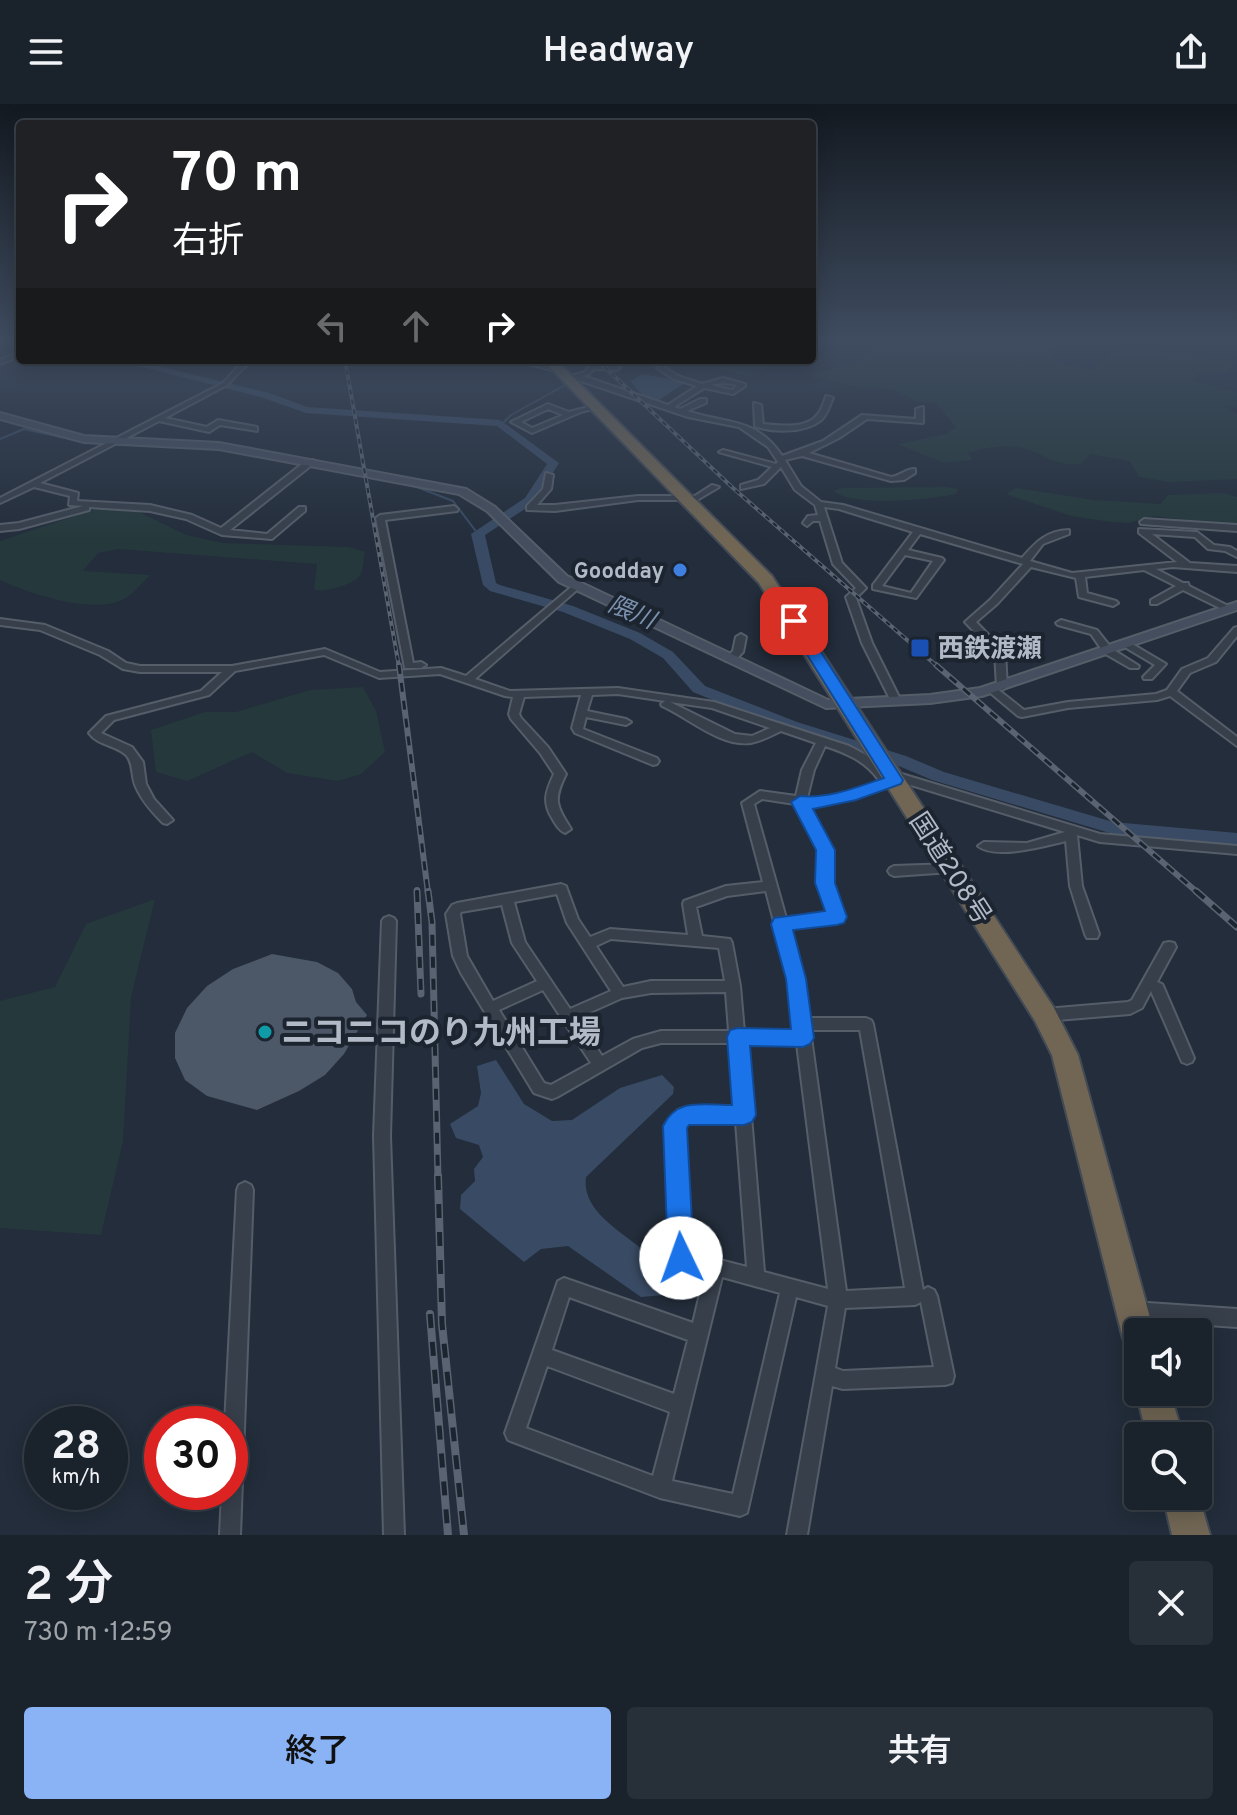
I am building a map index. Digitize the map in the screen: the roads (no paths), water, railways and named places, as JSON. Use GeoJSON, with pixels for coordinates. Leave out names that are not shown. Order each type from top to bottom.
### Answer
{"type":"FeatureCollection","features":[{"type":"Feature","properties":{"kind":"highway","name":"国道208号"},"geometry":{"type":"LineString","coordinates":[[598,409],[766,580],[846,703],[890,778],[1045,1015],[1065,1055],[1134,1318]]}},
{"type":"Feature","properties":{"kind":"highway"},"geometry":{"type":"LineString","coordinates":[[1185,1510],[1191,1535]]}},
{"type":"Feature","properties":{"kind":"main road"},"geometry":{"type":"LineString","coordinates":[[1,417],[72,437],[116,442],[195,444],[445,486],[478,498],[553,571],[576,586],[826,704],[965,696],[1233,609]]}},
{"type":"Feature","properties":{"kind":"street"},"geometry":{"type":"LineString","coordinates":[[0,501],[178,409]]}},
{"type":"Feature","properties":{"kind":"street"},"geometry":{"type":"LineString","coordinates":[[542,409],[515,422],[532,431],[568,414],[589,409]]}},
{"type":"Feature","properties":{"kind":"street"},"geometry":{"type":"LineString","coordinates":[[555,409],[568,414]]}},
{"type":"Feature","properties":{"kind":"street"},"geometry":{"type":"LineString","coordinates":[[674,409],[755,428],[808,423],[820,417],[824,409]]}},
{"type":"Feature","properties":{"kind":"street"},"geometry":{"type":"LineString","coordinates":[[681,411],[686,409]]}},
{"type":"Feature","properties":{"kind":"street"},"geometry":{"type":"LineString","coordinates":[[757,409],[755,428],[771,445],[798,488],[819,504],[840,507],[1062,574],[1080,576],[1142,566],[1187,565],[1237,569]]}},
{"type":"Feature","properties":{"kind":"street"},"geometry":{"type":"LineString","coordinates":[[864,409],[865,417]]}},
{"type":"Feature","properties":{"kind":"street"},"geometry":{"type":"LineString","coordinates":[[754,492],[744,487],[761,482],[780,463],[829,438],[848,432],[865,417],[920,421],[920,409]]}},
{"type":"Feature","properties":{"kind":"street"},"geometry":{"type":"LineString","coordinates":[[158,419],[209,430],[218,422],[254,429]]}},
{"type":"Feature","properties":{"kind":"street"},"geometry":{"type":"LineString","coordinates":[[723,452],[780,463]]}},
{"type":"Feature","properties":{"kind":"street"},"geometry":{"type":"LineString","coordinates":[[801,453],[896,479],[912,471]]}},
{"type":"Feature","properties":{"kind":"street"},"geometry":{"type":"LineString","coordinates":[[222,532],[310,462]]}},
{"type":"Feature","properties":{"kind":"street"},"geometry":{"type":"LineString","coordinates":[[865,471],[879,466]]}},
{"type":"Feature","properties":{"kind":"street"},"geometry":{"type":"LineString","coordinates":[[549,475],[547,489],[530,508],[638,498],[697,498],[715,487]]}},
{"type":"Feature","properties":{"kind":"street"},"geometry":{"type":"LineString","coordinates":[[34,484],[75,495],[72,503],[174,513],[222,532],[269,537],[302,509]]}},
{"type":"Feature","properties":{"kind":"street"},"geometry":{"type":"LineString","coordinates":[[0,490],[13,494]]}},
{"type":"Feature","properties":{"kind":"street"},"geometry":{"type":"LineString","coordinates":[[0,528],[19,526],[100,504]]}},
{"type":"Feature","properties":{"kind":"street"},"geometry":{"type":"LineString","coordinates":[[819,504],[838,564],[861,588],[851,597],[853,607],[896,701]]}},
{"type":"Feature","properties":{"kind":"street"},"geometry":{"type":"LineString","coordinates":[[437,671],[426,664],[409,666],[380,518],[454,509]]}},
{"type":"Feature","properties":{"kind":"street"},"geometry":{"type":"LineString","coordinates":[[807,523],[811,518],[824,518]]}},
{"type":"Feature","properties":{"kind":"street"},"geometry":{"type":"LineString","coordinates":[[1144,522],[1237,528]]}},
{"type":"Feature","properties":{"kind":"street"},"geometry":{"type":"LineString","coordinates":[[903,552],[939,560],[913,596],[876,587],[918,531]]}},
{"type":"Feature","properties":{"kind":"street"},"geometry":{"type":"LineString","coordinates":[[1187,565],[1142,531],[1197,535],[1211,547],[1237,554]]}},
{"type":"Feature","properties":{"kind":"street"},"geometry":{"type":"LineString","coordinates":[[1066,532],[1040,542],[991,608],[970,622],[1000,652],[1003,661],[997,688],[1022,714],[1171,692],[1237,742]]}},
{"type":"Feature","properties":{"kind":"street"},"geometry":{"type":"LineString","coordinates":[[1142,566],[1233,609]]}},
{"type":"Feature","properties":{"kind":"street"},"geometry":{"type":"LineString","coordinates":[[1080,576],[1082,595],[1113,603]]}},
{"type":"Feature","properties":{"kind":"street"},"geometry":{"type":"LineString","coordinates":[[1154,602],[1185,585]]}},
{"type":"Feature","properties":{"kind":"street"},"geometry":{"type":"LineString","coordinates":[[467,680],[576,586]]}},
{"type":"Feature","properties":{"kind":"street"},"geometry":{"type":"LineString","coordinates":[[0,622],[42,627],[130,668],[232,669],[325,652],[379,675],[437,671],[519,696],[618,691],[714,705],[822,741],[873,764],[890,778],[1071,833],[1121,841],[1237,850]]}},
{"type":"Feature","properties":{"kind":"street"},"geometry":{"type":"LineString","coordinates":[[1061,623],[1094,632],[1108,651],[1134,666]]}},
{"type":"Feature","properties":{"kind":"street"},"geometry":{"type":"LineString","coordinates":[[1171,692],[1179,678],[1212,660],[1235,634]]}},
{"type":"Feature","properties":{"kind":"street"},"geometry":{"type":"LineString","coordinates":[[730,659],[738,652],[741,637]]}},
{"type":"Feature","properties":{"kind":"street"},"geometry":{"type":"LineString","coordinates":[[1127,644],[1161,664],[1148,677]]}},
{"type":"Feature","properties":{"kind":"street"},"geometry":{"type":"LineString","coordinates":[[167,820],[149,801],[140,784],[134,756],[95,733],[110,718],[205,693],[232,669]]}},
{"type":"Feature","properties":{"kind":"street"},"geometry":{"type":"LineString","coordinates":[[588,691],[579,731],[653,761]]}},
{"type":"Feature","properties":{"kind":"street"},"geometry":{"type":"LineString","coordinates":[[519,696],[514,714],[516,719],[544,750],[560,774],[548,797],[550,807],[565,829]]}},
{"type":"Feature","properties":{"kind":"street"},"geometry":{"type":"LineString","coordinates":[[660,698],[658,701],[687,712],[731,738],[748,740],[781,727]]}},
{"type":"Feature","properties":{"kind":"street"},"geometry":{"type":"LineString","coordinates":[[581,713],[626,722]]}},
{"type":"Feature","properties":{"kind":"street"},"geometry":{"type":"LineString","coordinates":[[781,924],[837,917],[825,883],[825,850],[800,802],[808,770],[822,741]]}},
{"type":"Feature","properties":{"kind":"street"},"geometry":{"type":"LineString","coordinates":[[797,1535],[838,1300],[796,979],[748,803],[760,795],[813,803],[850,796],[890,778]]}},
{"type":"Feature","properties":{"kind":"street"},"geometry":{"type":"LineString","coordinates":[[984,846],[1027,847],[1071,833]]}},
{"type":"Feature","properties":{"kind":"street"},"geometry":{"type":"LineString","coordinates":[[1071,833],[1076,886],[1092,934]]}},
{"type":"Feature","properties":{"kind":"street"},"geometry":{"type":"LineString","coordinates":[[894,871],[951,868]]}},
{"type":"Feature","properties":{"kind":"street"},"geometry":{"type":"LineString","coordinates":[[696,941],[689,904],[726,891],[770,886]]}},
{"type":"Feature","properties":{"kind":"street"},"geometry":{"type":"LineString","coordinates":[[620,993],[572,920],[561,889],[457,908],[453,914],[460,956],[539,1088],[552,1092],[638,1043],[661,1037],[738,1037],[866,1024],[915,1296],[838,1300],[681,1258],[675,1126],[683,1115],[744,1115]]}},
{"type":"Feature","properties":{"kind":"street"},"geometry":{"type":"LineString","coordinates":[[507,899],[519,943],[599,1063]]}},
{"type":"Feature","properties":{"kind":"street"},"geometry":{"type":"LineString","coordinates":[[389,921],[382,1136],[394,1535]]}},
{"type":"Feature","properties":{"kind":"street"},"geometry":{"type":"LineString","coordinates":[[587,944],[610,934],[725,943],[738,1037],[756,1277]]}},
{"type":"Feature","properties":{"kind":"street"},"geometry":{"type":"LineString","coordinates":[[1045,1015],[1130,1008],[1137,1004],[1169,947]]}},
{"type":"Feature","properties":{"kind":"street"},"geometry":{"type":"LineString","coordinates":[[490,1008],[546,983]]}},
{"type":"Feature","properties":{"kind":"street"},"geometry":{"type":"LineString","coordinates":[[1148,984],[1157,988],[1187,1058]]}},
{"type":"Feature","properties":{"kind":"street"},"geometry":{"type":"LineString","coordinates":[[568,1016],[620,993],[651,987],[733,986]]}},
{"type":"Feature","properties":{"kind":"street"},"geometry":{"type":"LineString","coordinates":[[230,1535],[245,1190]]}},
{"type":"Feature","properties":{"kind":"street"},"geometry":{"type":"LineString","coordinates":[[660,1488],[715,1269]]}},
{"type":"Feature","properties":{"kind":"street"},"geometry":{"type":"LineString","coordinates":[[698,1334],[564,1287],[515,1433],[660,1488],[740,1506],[790,1287]]}},
{"type":"Feature","properties":{"kind":"street"},"geometry":{"type":"LineString","coordinates":[[825,1374],[843,1380],[945,1376],[928,1296]]}},
{"type":"Feature","properties":{"kind":"street"},"geometry":{"type":"LineString","coordinates":[[1212,1319],[1237,1318]]}},
{"type":"Feature","properties":{"kind":"street"},"geometry":{"type":"LineString","coordinates":[[541,1355],[680,1406]]}},
{"type":"Feature","properties":{"kind":"water"},"geometry":{"type":"Polygon","coordinates":[[[496,1060],[524,1104],[552,1121],[572,1120],[620,1088],[662,1075],[674,1087],[673,1094],[586,1177],[587,1194],[595,1209],[654,1259],[665,1273],[670,1287],[664,1295],[641,1297],[568,1246],[541,1249],[524,1262],[460,1209],[461,1195],[475,1181],[474,1169],[483,1157],[479,1145],[456,1138],[450,1124],[478,1106],[481,1093],[477,1066],[496,1060]]]}},
{"type":"Feature","properties":{"kind":"waterway","name":"隈川"},"geometry":{"type":"LineString","coordinates":[[303,409],[500,423],[553,463],[530,500],[478,534],[490,585],[568,609],[635,636],[668,655],[699,689],[791,726],[900,760],[938,776],[1113,828],[1237,839]]}},
{"type":"Feature","properties":{"kind":"waterway"},"geometry":{"type":"LineString","coordinates":[[502,424],[522,409]]}},
{"type":"Feature","properties":{"kind":"waterway"},"geometry":{"type":"LineString","coordinates":[[0,439],[24,429],[83,442],[157,446]]}},
{"type":"Feature","properties":{"kind":"waterway"},"geometry":{"type":"LineString","coordinates":[[409,484],[453,501],[478,534]]}},
{"type":"Feature","properties":{"kind":"railway"},"geometry":{"type":"LineString","coordinates":[[354,409],[399,667]]}},
{"type":"Feature","properties":{"kind":"railway"},"geometry":{"type":"LineString","coordinates":[[649,409],[733,488],[938,667]]}},
{"type":"Feature","properties":{"kind":"railway"},"geometry":{"type":"LineString","coordinates":[[399,665],[428,893]]}},
{"type":"Feature","properties":{"kind":"railway"},"geometry":{"type":"LineString","coordinates":[[936,665],[1198,893]]}},
{"type":"Feature","properties":{"kind":"railway"},"geometry":{"type":"LineString","coordinates":[[417,891],[421,994]]}},
{"type":"Feature","properties":{"kind":"railway"},"geometry":{"type":"LineString","coordinates":[[428,891],[432,922],[438,1178]]}},
{"type":"Feature","properties":{"kind":"railway"},"geometry":{"type":"LineString","coordinates":[[1196,891],[1237,927]]}},
{"type":"Feature","properties":{"kind":"railway"},"geometry":{"type":"LineString","coordinates":[[438,1176],[442,1324],[464,1535]]}},
{"type":"Feature","properties":{"kind":"railway"},"geometry":{"type":"LineString","coordinates":[[430,1314],[448,1535]]}},
{"type":"Feature","properties":{"kind":"place","name":"Goodday"},"geometry":{"type":"Point","coordinates":[680,570]}},
{"type":"Feature","properties":{"kind":"place","name":"西鉄渡瀬"},"geometry":{"type":"Point","coordinates":[920,648]}},
{"type":"Feature","properties":{"kind":"place","name":"ニコニコのり九州工場"},"geometry":{"type":"Point","coordinates":[265,1032]}}]}
